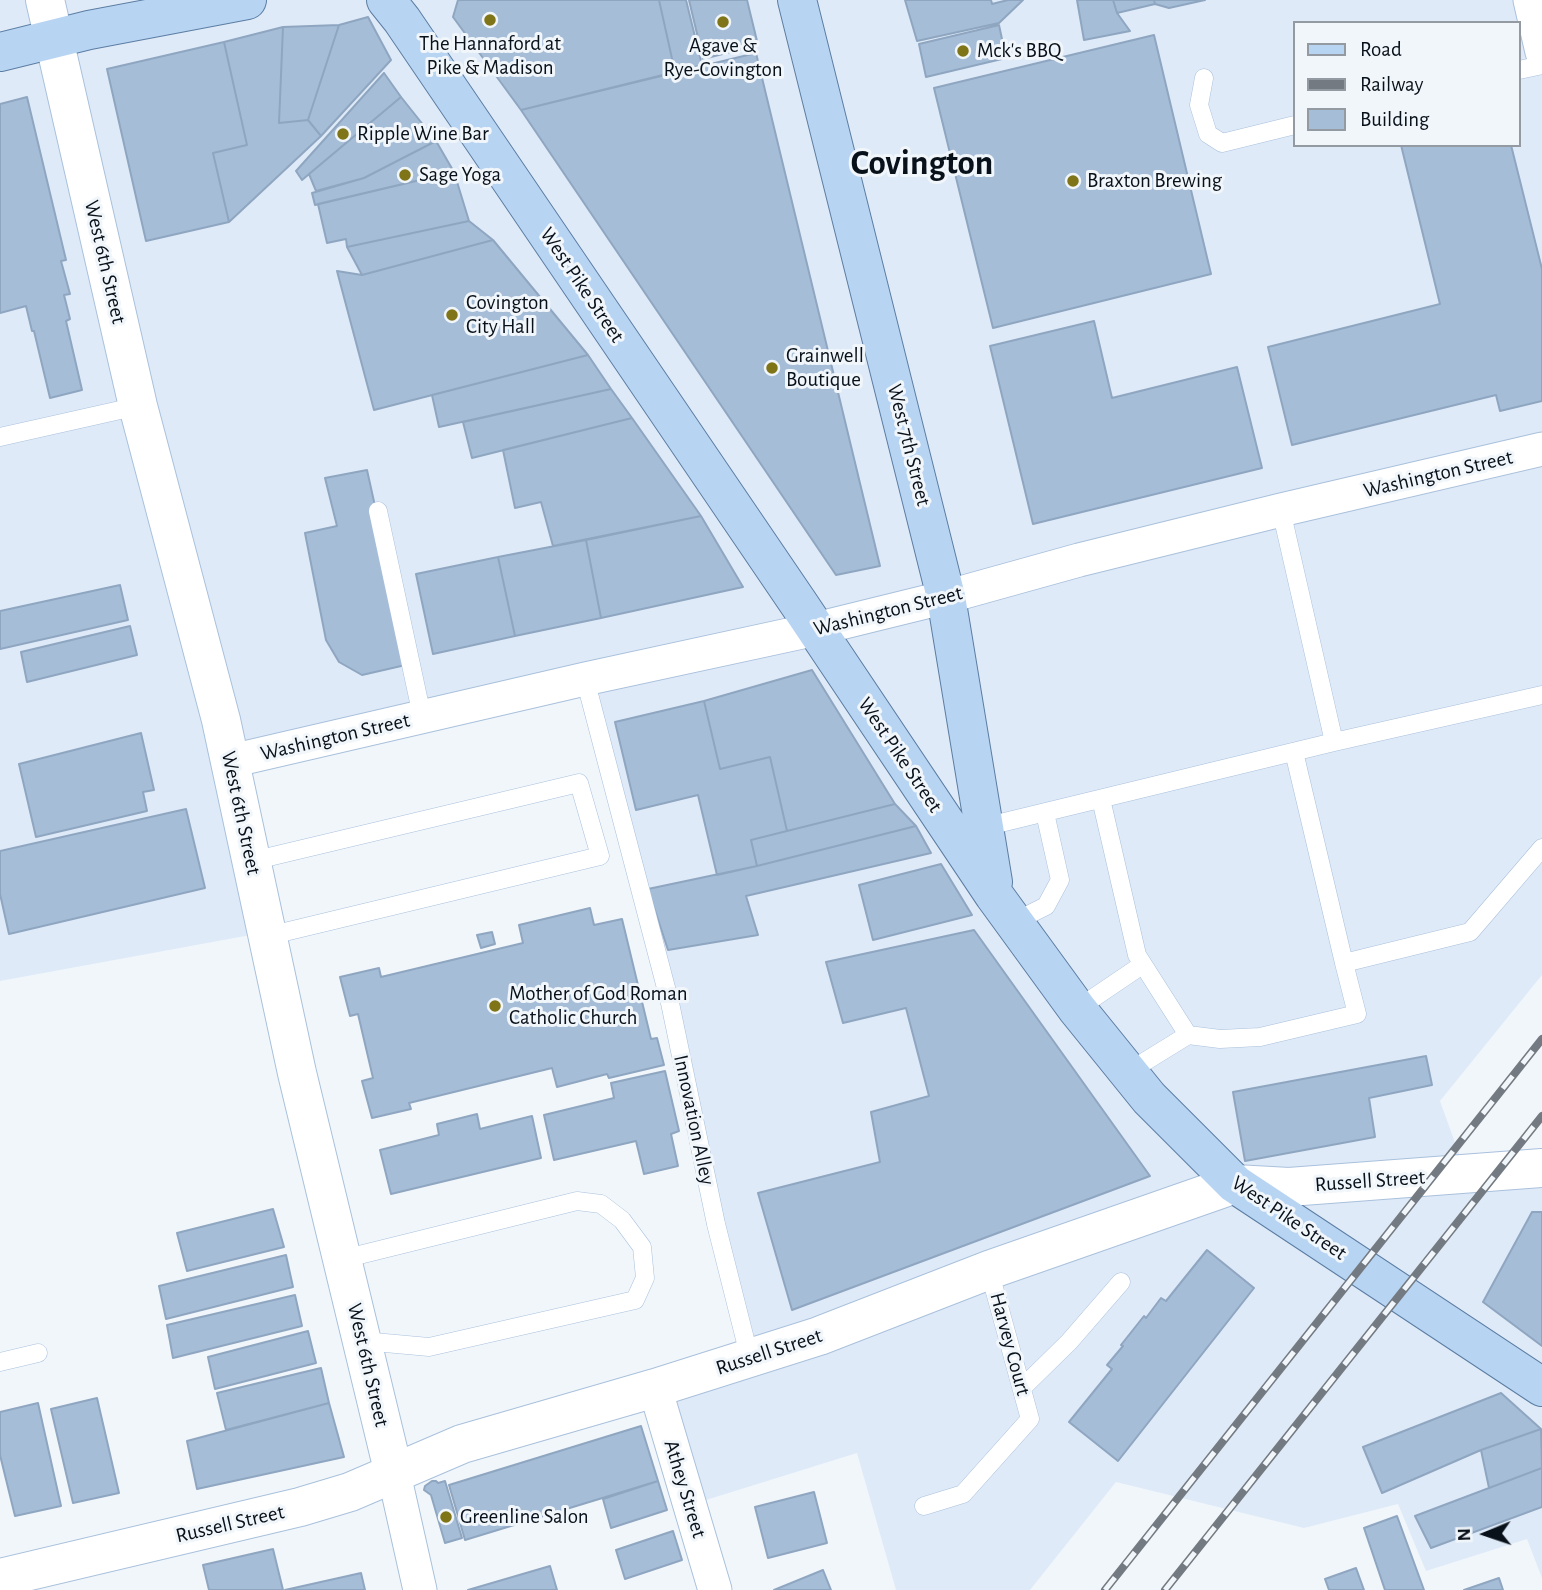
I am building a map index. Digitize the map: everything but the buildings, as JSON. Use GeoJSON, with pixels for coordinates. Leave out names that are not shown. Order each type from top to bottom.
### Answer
{"type":"FeatureCollection","features":[{"type":"Feature","properties":{"kind":"main road"},"geometry":{"type":"LineString","coordinates":[[0,52],[54,38],[247,0]]}},
{"type":"Feature","properties":{"kind":"main road","name":"West Pike Street"},"geometry":{"type":"LineString","coordinates":[[386,0],[1004,909],[1077,1009],[1149,1098],[1235,1184],[1542,1387]]}},
{"type":"Feature","properties":{"kind":"main road","name":"West 7th Street"},"geometry":{"type":"LineString","coordinates":[[797,0],[946,597],[984,827],[1004,909]]}},
{"type":"Feature","properties":{"kind":"street","name":"West 6th Street"},"geometry":{"type":"LineString","coordinates":[[45,0],[138,406],[221,720],[297,1073],[363,1341],[420,1590]]}},
{"type":"Feature","properties":{"kind":"street"},"geometry":{"type":"LineString","coordinates":[[1530,0],[1542,52]]}},
{"type":"Feature","properties":{"kind":"street","name":"Washington Street"},"geometry":{"type":"LineString","coordinates":[[230,761],[816,629],[1079,560],[1542,449]]}},
{"type":"Feature","properties":{"kind":"street","name":"Russell Street"},"geometry":{"type":"LineString","coordinates":[[0,1578],[299,1507],[350,1492],[462,1444],[655,1388],[819,1336],[989,1270],[1235,1184],[1289,1187],[1542,1168]]}},
{"type":"Feature","properties":{"kind":"street","name":"Athey Street"},"geometry":{"type":"LineString","coordinates":[[655,1388],[715,1590]]}},
{"type":"Feature","properties":{"kind":"lane"},"geometry":{"type":"LineString","coordinates":[[1521,70],[1542,65]]}},
{"type":"Feature","properties":{"kind":"lane"},"geometry":{"type":"LineString","coordinates":[[1203,78],[1199,105],[1208,134],[1222,143],[1294,125]]}},
{"type":"Feature","properties":{"kind":"lane"},"geometry":{"type":"LineString","coordinates":[[0,437],[138,406]]}},
{"type":"Feature","properties":{"kind":"lane"},"geometry":{"type":"LineString","coordinates":[[1281,510],[1334,742]]}},
{"type":"Feature","properties":{"kind":"lane"},"geometry":{"type":"LineString","coordinates":[[378,511],[422,716]]}},
{"type":"Feature","properties":{"kind":"lane","name":"Innovation Alley"},"geometry":{"type":"LineString","coordinates":[[585,679],[670,1003],[716,1224],[750,1359]]}},
{"type":"Feature","properties":{"kind":"lane"},"geometry":{"type":"LineString","coordinates":[[984,827],[1334,742],[1542,695]]}},
{"type":"Feature","properties":{"kind":"lane"},"geometry":{"type":"LineString","coordinates":[[1128,1072],[1188,1035],[1220,1039],[1260,1037],[1357,1014],[1294,752]]}},
{"type":"Feature","properties":{"kind":"lane"},"geometry":{"type":"LineString","coordinates":[[252,861],[579,783],[600,856],[268,936]]}},
{"type":"Feature","properties":{"kind":"lane"},"geometry":{"type":"LineString","coordinates":[[1101,799],[1137,955],[1188,1035]]}},
{"type":"Feature","properties":{"kind":"lane"},"geometry":{"type":"LineString","coordinates":[[1004,909],[1046,905],[1060,880],[1045,813]]}},
{"type":"Feature","properties":{"kind":"lane"},"geometry":{"type":"LineString","coordinates":[[1344,963],[1470,932],[1542,848]]}},
{"type":"Feature","properties":{"kind":"lane"},"geometry":{"type":"LineString","coordinates":[[1077,1009],[1142,965]]}},
{"type":"Feature","properties":{"kind":"lane"},"geometry":{"type":"LineString","coordinates":[[343,1259],[577,1201],[601,1204],[622,1220],[642,1247],[645,1278],[635,1300],[429,1347],[363,1341]]}},
{"type":"Feature","properties":{"kind":"lane","name":"Harvey Court"},"geometry":{"type":"LineString","coordinates":[[924,1506],[963,1494],[1030,1419],[989,1270]]}},
{"type":"Feature","properties":{"kind":"lane"},"geometry":{"type":"LineString","coordinates":[[1022,1388],[1069,1342],[1121,1282]]}},
{"type":"Feature","properties":{"kind":"lane"},"geometry":{"type":"LineString","coordinates":[[0,1362],[38,1353]]}},
{"type":"Feature","properties":{"kind":"shaded area"},"geometry":{"type":"Polygon","coordinates":[[[0,0],[1542,0],[1542,975],[1440,1101],[1466,1173],[1542,1168],[1542,1578],[1527,1539],[1426,1571],[1398,1504],[1304,1528],[1116,1482],[1030,1590],[896,1590],[857,1453],[690,1505],[655,1388],[750,1359],[585,679],[231,761],[267,932],[0,981],[0,0]]]}},
{"type":"Feature","properties":{"kind":"railway"},"geometry":{"type":"LineString","coordinates":[[1105,1590],[1542,1039]]}},
{"type":"Feature","properties":{"kind":"railway"},"geometry":{"type":"LineString","coordinates":[[1165,1590],[1542,1116]]}},
{"type":"Feature","properties":{"kind":"place","name":"The Hannaford at Pike & Madison"},"geometry":{"type":"Point","coordinates":[490,20]}},
{"type":"Feature","properties":{"kind":"place","name":"Agave & Rye-Covington"},"geometry":{"type":"Point","coordinates":[723,22]}},
{"type":"Feature","properties":{"kind":"place","name":"Mck's BBQ"},"geometry":{"type":"Point","coordinates":[963,51]}},
{"type":"Feature","properties":{"kind":"place","name":"Ripple Wine Bar"},"geometry":{"type":"Point","coordinates":[343,134]}},
{"type":"Feature","properties":{"kind":"place","name":"Sage Yoga"},"geometry":{"type":"Point","coordinates":[405,175]}},
{"type":"Feature","properties":{"kind":"place","name":"Braxton Brewing"},"geometry":{"type":"Point","coordinates":[1073,181]}},
{"type":"Feature","properties":{"kind":"place","name":"Covington City Hall"},"geometry":{"type":"Point","coordinates":[452,315]}},
{"type":"Feature","properties":{"kind":"place","name":"Grainwell Boutique"},"geometry":{"type":"Point","coordinates":[772,368]}},
{"type":"Feature","properties":{"kind":"place","name":"Mother of God Roman Catholic Church"},"geometry":{"type":"Point","coordinates":[495,1006]}},
{"type":"Feature","properties":{"kind":"place","name":"Greenline Salon"},"geometry":{"type":"Point","coordinates":[446,1517]}},
{"type":"Feature","properties":{"kind":"district","name":"Covington"},"geometry":{"type":"Point","coordinates":[922,163]}}]}
